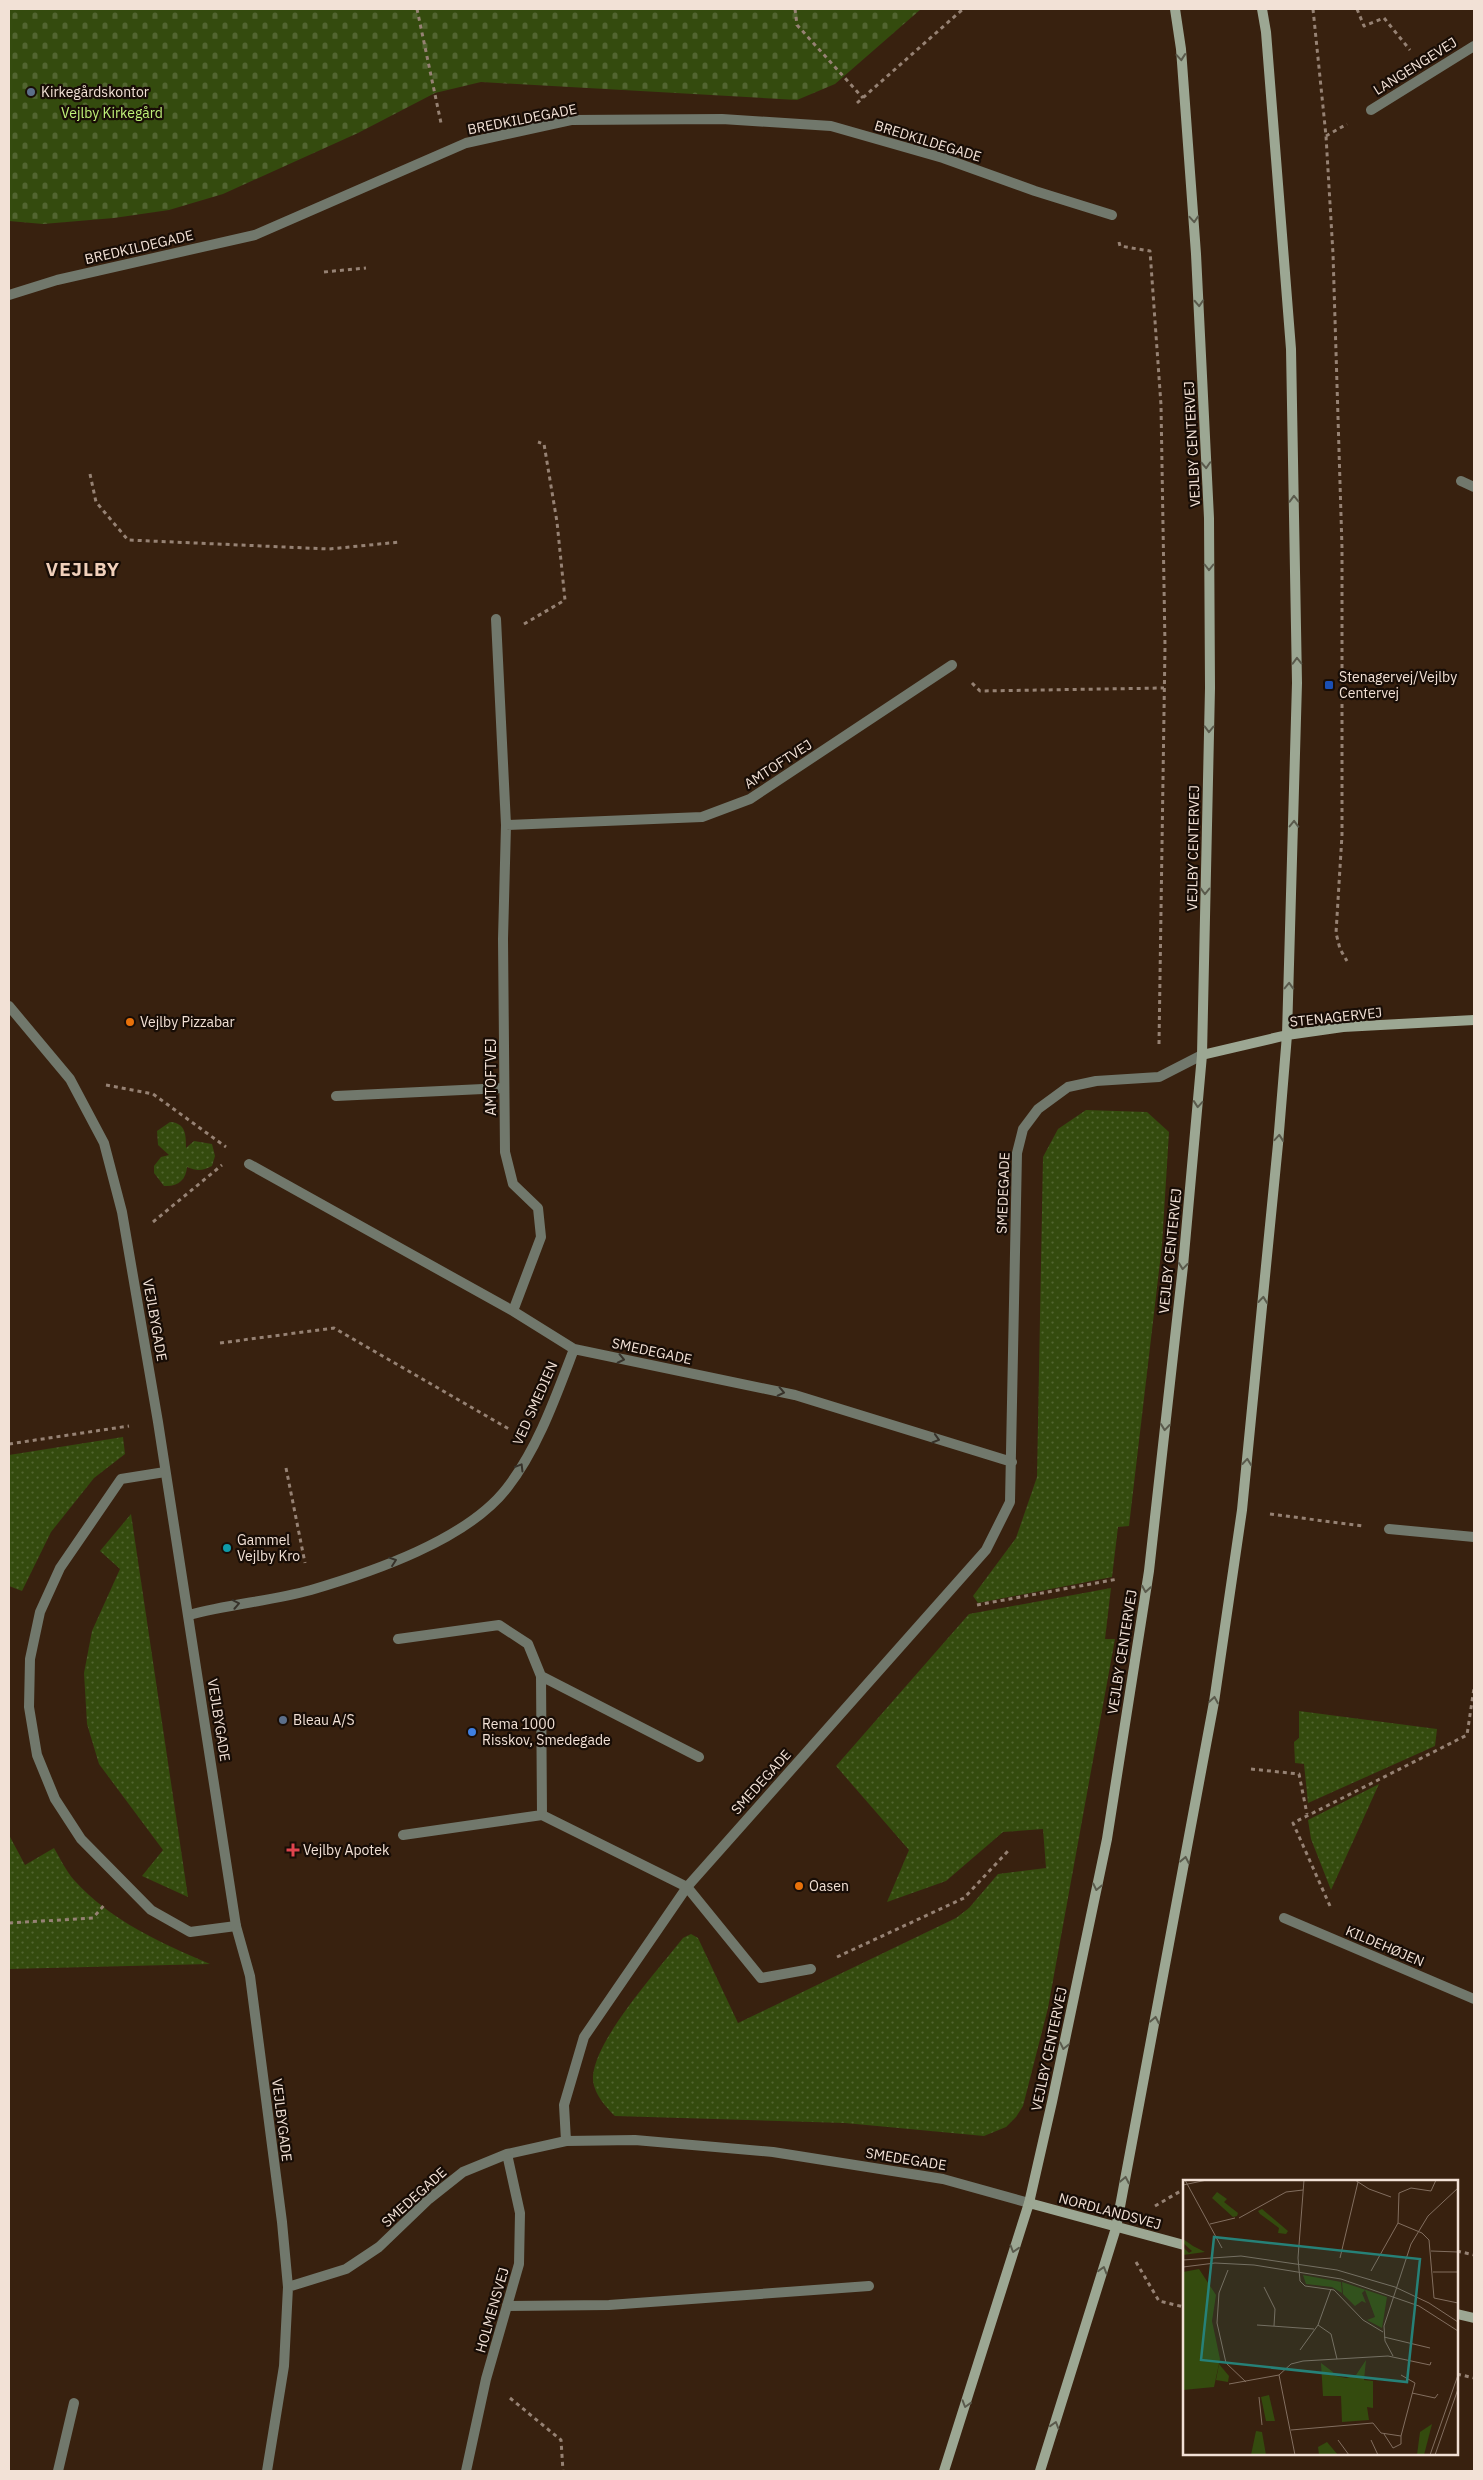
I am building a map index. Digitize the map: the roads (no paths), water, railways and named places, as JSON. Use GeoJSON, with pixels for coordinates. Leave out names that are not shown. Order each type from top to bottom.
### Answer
{"type":"FeatureCollection","features":[{"type":"Feature","properties":{"kind":"street","name":"VEJLBY CENTERVEJ"},"geometry":{"type":"LineString","coordinates":[[944,2471],[1029,2202],[1107,1839],[1149,1571],[1183,1266],[1202,1055],[1210,688],[1209,518],[1196,254],[1181,49],[1175,9]]}},
{"type":"Feature","properties":{"kind":"street"},"geometry":{"type":"LineString","coordinates":[[1040,2471],[1116,2228],[1214,1702],[1242,1510],[1287,1035],[1297,683],[1291,359],[1266,32],[1262,9]]}},
{"type":"Feature","properties":{"kind":"street","name":"LANGENGEVEJ"},"geometry":{"type":"LineString","coordinates":[[1371,110],[1474,46]]}},
{"type":"Feature","properties":{"kind":"street","name":"BREDKILDEGADE"},"geometry":{"type":"LineString","coordinates":[[9,295],[57,280],[255,235],[466,143],[571,120],[722,119],[831,126],[944,158],[1035,191],[1112,215]]}},
{"type":"Feature","properties":{"kind":"street"},"geometry":{"type":"LineString","coordinates":[[1461,480],[1474,487]]}},
{"type":"Feature","properties":{"kind":"street","name":"AMTOFTVEJ"},"geometry":{"type":"LineString","coordinates":[[496,619],[506,826],[503,939],[505,1152],[513,1184],[538,1208],[541,1237],[513,1311]]}},
{"type":"Feature","properties":{"kind":"street","name":"AMTOFTVEJ"},"geometry":{"type":"LineString","coordinates":[[506,826],[702,817],[750,800],[952,664]]}},
{"type":"Feature","properties":{"kind":"street","name":"VEJLBYGADE"},"geometry":{"type":"LineString","coordinates":[[9,1006],[70,1079],[104,1143],[128,1242],[189,1615],[236,1926],[250,1976],[282,2222],[288,2288],[284,2366],[268,2471]]}},
{"type":"Feature","properties":{"kind":"street","name":"STENAGERVEJ"},"geometry":{"type":"LineString","coordinates":[[1202,1055],[1287,1035],[1343,1027],[1474,1020]]}},
{"type":"Feature","properties":{"kind":"street","name":"SMEDEGADE"},"geometry":{"type":"LineString","coordinates":[[566,2141],[564,2105],[584,2037],[686,1887],[986,1550],[1010,1502],[1017,1153],[1023,1129],[1038,1109],[1068,1087],[1096,1080],[1159,1077],[1202,1055]]}},
{"type":"Feature","properties":{"kind":"street"},"geometry":{"type":"LineString","coordinates":[[336,1096],[504,1088]]}},
{"type":"Feature","properties":{"kind":"street"},"geometry":{"type":"LineString","coordinates":[[249,1164],[513,1311],[574,1349]]}},
{"type":"Feature","properties":{"kind":"street","name":"SMEDEGADE"},"geometry":{"type":"LineString","coordinates":[[574,1349],[795,1395],[1012,1462]]}},
{"type":"Feature","properties":{"kind":"street","name":"VED SMEDIEN"},"geometry":{"type":"LineString","coordinates":[[189,1615],[310,1590],[419,1552],[472,1522],[506,1489],[533,1445],[574,1349]]}},
{"type":"Feature","properties":{"kind":"street"},"geometry":{"type":"LineString","coordinates":[[165,1472],[122,1479],[60,1568],[40,1612],[30,1659],[29,1707],[37,1755],[55,1799],[81,1839],[151,1910],[190,1932],[236,1926]]}},
{"type":"Feature","properties":{"kind":"street"},"geometry":{"type":"LineString","coordinates":[[1389,1529],[1474,1537]]}},
{"type":"Feature","properties":{"kind":"street"},"geometry":{"type":"LineString","coordinates":[[398,1639],[499,1626],[528,1644],[541,1676],[542,1815]]}},
{"type":"Feature","properties":{"kind":"street"},"geometry":{"type":"LineString","coordinates":[[541,1676],[699,1757]]}},
{"type":"Feature","properties":{"kind":"street"},"geometry":{"type":"LineString","coordinates":[[403,1835],[542,1815],[686,1887],[761,1978],[811,1969]]}},
{"type":"Feature","properties":{"kind":"street","name":"KILDEHØJEN"},"geometry":{"type":"LineString","coordinates":[[1284,1918],[1474,2000]]}},
{"type":"Feature","properties":{"kind":"street","name":"SMEDEGADE"},"geometry":{"type":"LineString","coordinates":[[288,2288],[346,2268],[380,2247],[429,2198],[463,2172],[507,2154],[566,2141],[635,2140],[773,2152],[943,2179],[1029,2202]]}},
{"type":"Feature","properties":{"kind":"street","name":"HOLMENSVEJ"},"geometry":{"type":"LineString","coordinates":[[466,2471],[486,2379],[519,2264],[520,2213],[507,2154]]}},
{"type":"Feature","properties":{"kind":"street","name":"NORDLANDSVEJ"},"geometry":{"type":"LineString","coordinates":[[1029,2202],[1116,2228],[1183,2245]]}},
{"type":"Feature","properties":{"kind":"street"},"geometry":{"type":"LineString","coordinates":[[507,2306],[608,2305],[869,2286]]}},
{"type":"Feature","properties":{"kind":"street"},"geometry":{"type":"LineString","coordinates":[[1458,2314],[1474,2318]]}},
{"type":"Feature","properties":{"kind":"street"},"geometry":{"type":"LineString","coordinates":[[58,2471],[74,2403]]}},
{"type":"Feature","properties":{"kind":"place","name":"Kirkegårdskontor"},"geometry":{"type":"Point","coordinates":[31,92]}},
{"type":"Feature","properties":{"kind":"place","name":"Stenagervej/Vejlby Centervej"},"geometry":{"type":"Point","coordinates":[1329,685]}},
{"type":"Feature","properties":{"kind":"place","name":"Vejlby Pizzabar"},"geometry":{"type":"Point","coordinates":[130,1022]}},
{"type":"Feature","properties":{"kind":"place","name":"Gammel Vejlby Kro"},"geometry":{"type":"Point","coordinates":[227,1548]}},
{"type":"Feature","properties":{"kind":"place","name":"Bleau A/S"},"geometry":{"type":"Point","coordinates":[283,1720]}},
{"type":"Feature","properties":{"kind":"place","name":"Rema 1000 Risskov, Smedegade"},"geometry":{"type":"Point","coordinates":[472,1732]}},
{"type":"Feature","properties":{"kind":"place","name":"Vejlby Apotek"},"geometry":{"type":"Point","coordinates":[293,1850]}},
{"type":"Feature","properties":{"kind":"place","name":"Oasen"},"geometry":{"type":"Point","coordinates":[799,1886]}},
{"type":"Feature","properties":{"kind":"district","name":"VEJLBY"},"geometry":{"type":"Point","coordinates":[83,569]}},
{"type":"Feature","properties":{"kind":"park label","name":"Vejlby Kirkegård"},"geometry":{"type":"Point","coordinates":[112,113]}}]}
